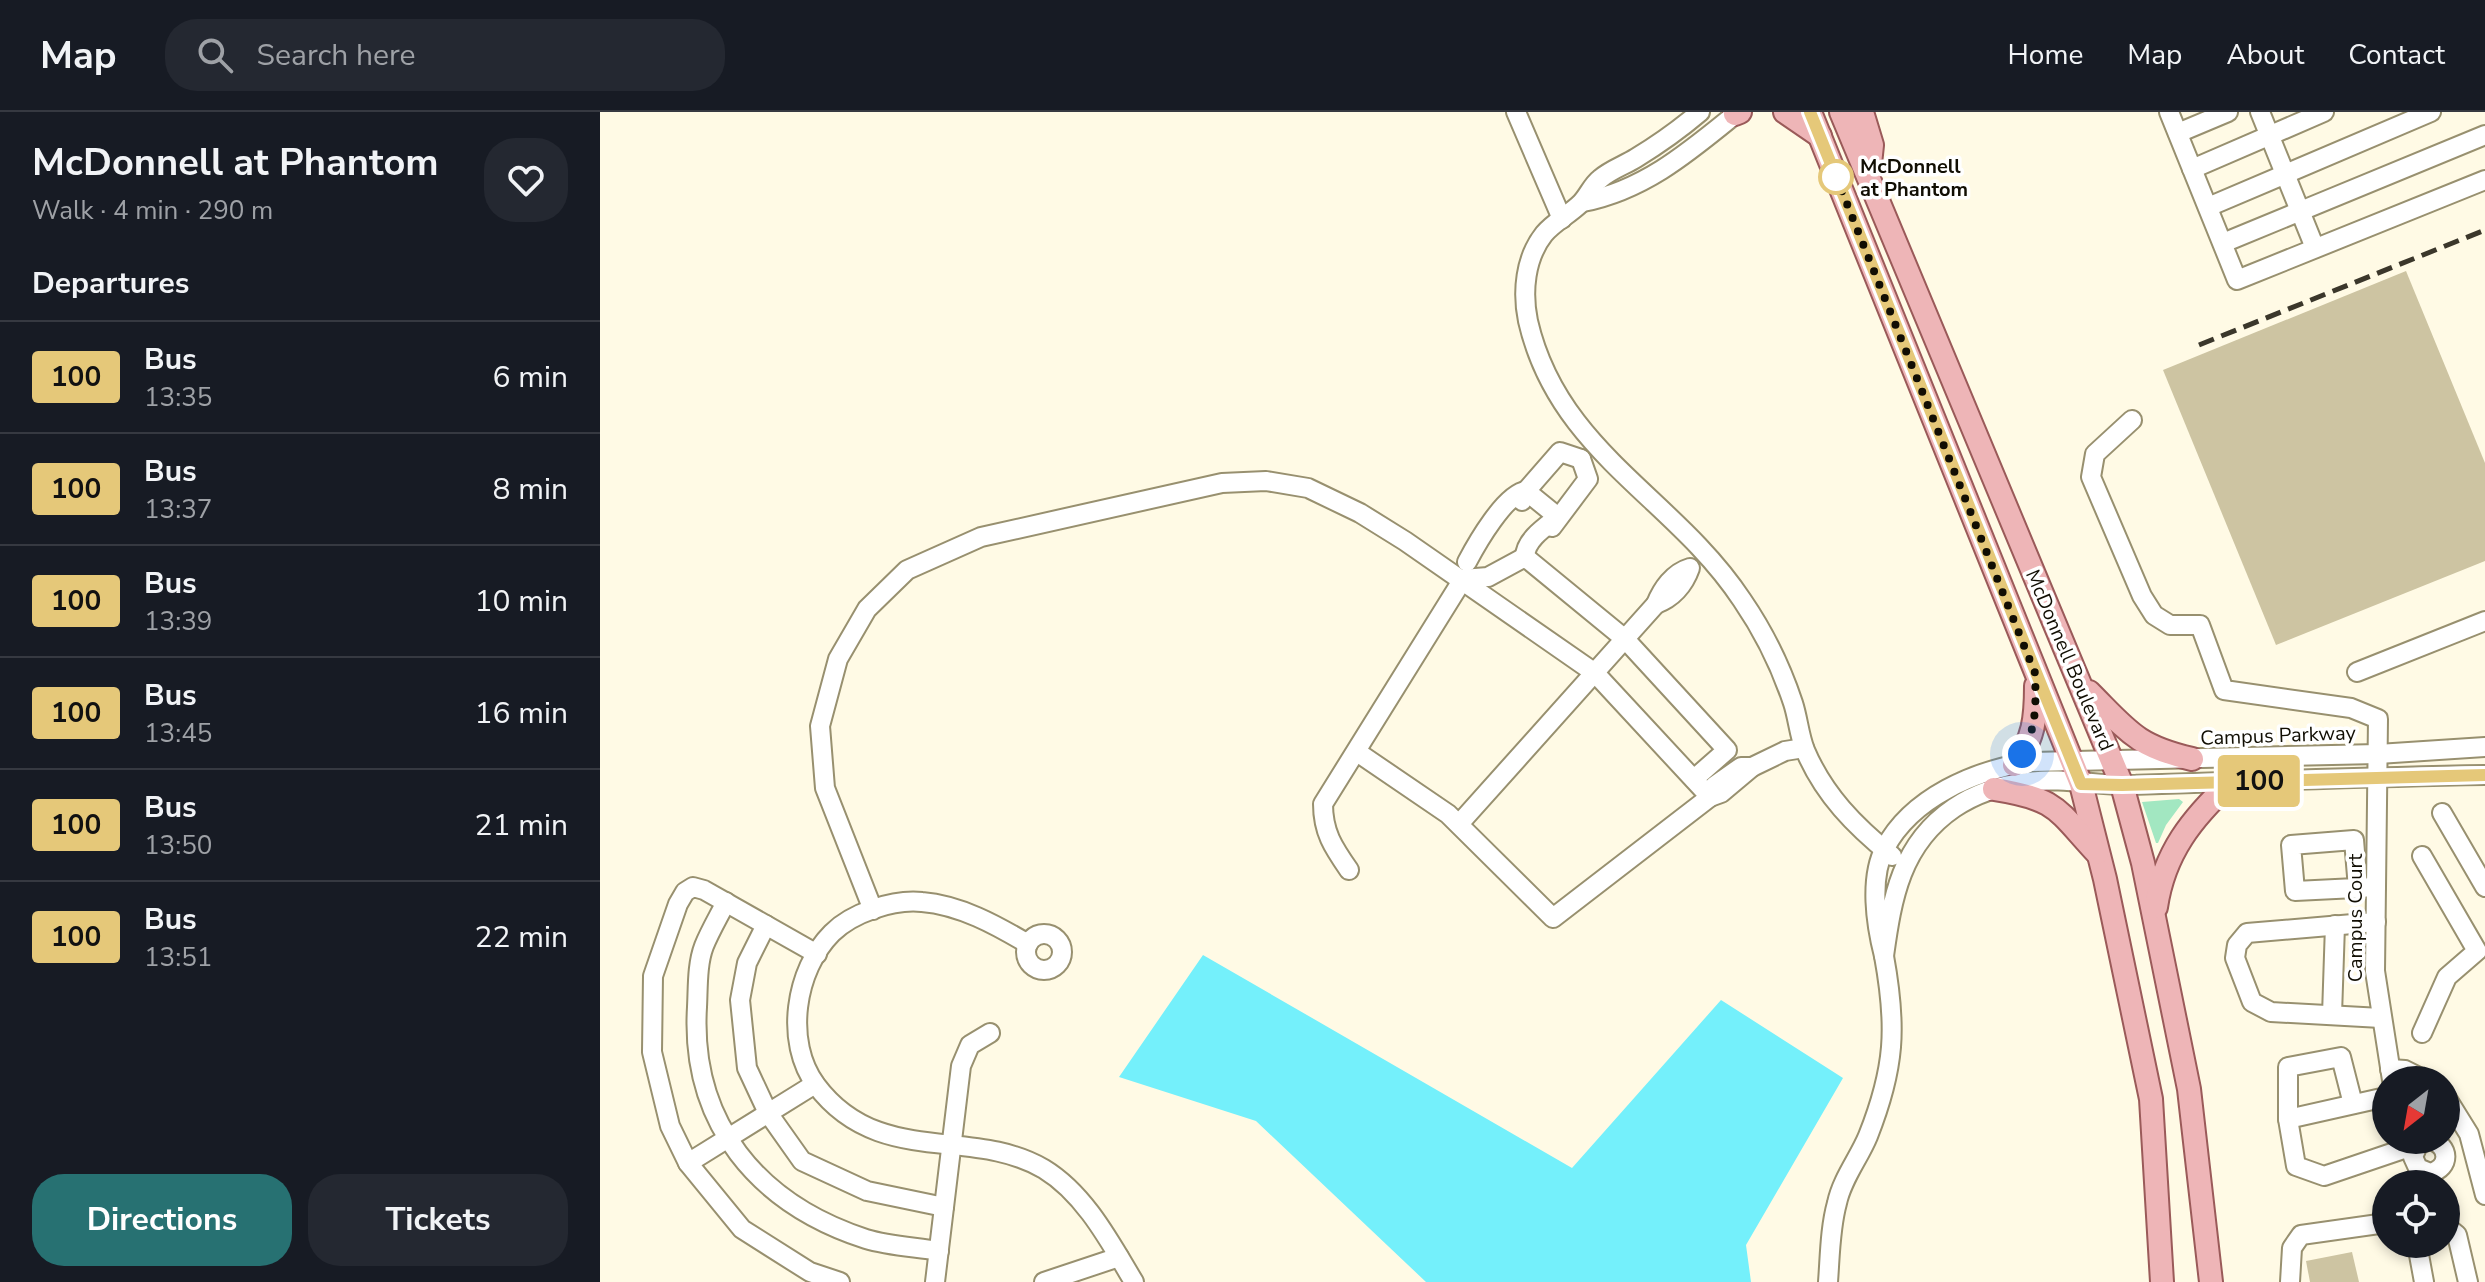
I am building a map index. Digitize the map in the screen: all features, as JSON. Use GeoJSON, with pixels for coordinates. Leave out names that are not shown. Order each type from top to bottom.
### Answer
{"type":"FeatureCollection","features":[{"type":"Feature","properties":{"kind":"main road"},"geometry":{"type":"LineString","coordinates":[[1785,112],[1820,136]]}},
{"type":"Feature","properties":{"kind":"main road","name":"McDonnell Boulevard"},"geometry":{"type":"LineString","coordinates":[[1810,112],[2076,774],[2100,857],[2151,1099],[2162,1282]]}},
{"type":"Feature","properties":{"kind":"main road","name":"McDonnell Boulevard"},"geometry":{"type":"LineString","coordinates":[[1841,112],[2122,785],[2155,920],[2189,1089],[2211,1282]]}},
{"type":"Feature","properties":{"kind":"main road"},"geometry":{"type":"LineString","coordinates":[[1862,112],[1872,145],[1869,179]]}},
{"type":"Feature","properties":{"kind":"main road"},"geometry":{"type":"LineString","coordinates":[[2014,765],[2032,734],[2036,714],[2035,673]]}},
{"type":"Feature","properties":{"kind":"main road"},"geometry":{"type":"LineString","coordinates":[[2080,684],[2141,742],[2161,752],[2192,759]]}},
{"type":"Feature","properties":{"kind":"main road"},"geometry":{"type":"LineString","coordinates":[[2155,920],[2160,884],[2172,851],[2197,815],[2231,782]]}},
{"type":"Feature","properties":{"kind":"main road"},"geometry":{"type":"LineString","coordinates":[[1994,789],[2027,794],[2055,806],[2100,857]]}},
{"type":"Feature","properties":{"kind":"street"},"geometry":{"type":"LineString","coordinates":[[1516,112],[1562,219]]}},
{"type":"Feature","properties":{"kind":"street"},"geometry":{"type":"LineString","coordinates":[[1465,570],[1488,577],[1533,554],[1588,479],[1587,453],[1536,353],[1525,307],[1526,275],[1533,253],[1545,234],[1583,202],[1598,180],[1670,136],[1700,112]]}},
{"type":"Feature","properties":{"kind":"street"},"geometry":{"type":"LineString","coordinates":[[2169,112],[2237,280],[2485,180]]}},
{"type":"Feature","properties":{"kind":"street"},"geometry":{"type":"LineString","coordinates":[[2178,133],[2228,112]]}},
{"type":"Feature","properties":{"kind":"street"},"geometry":{"type":"LineString","coordinates":[[2260,112],[2315,248]]}},
{"type":"Feature","properties":{"kind":"street"},"geometry":{"type":"LineString","coordinates":[[2192,169],[2324,112]]}},
{"type":"Feature","properties":{"kind":"street"},"geometry":{"type":"LineString","coordinates":[[2208,207],[2431,112]]}},
{"type":"Feature","properties":{"kind":"street"},"geometry":{"type":"LineString","coordinates":[[1583,202],[1607,197],[1647,179],[1738,113]]}},
{"type":"Feature","properties":{"kind":"street"},"geometry":{"type":"LineString","coordinates":[[2223,243],[2485,135]]}},
{"type":"Feature","properties":{"kind":"street","name":"Campus Court"},"geometry":{"type":"LineString","coordinates":[[2132,420],[2095,454],[2091,477],[2142,596],[2154,615],[2170,625],[2200,625],[2224,690],[2351,708],[2378,719],[2378,777],[2367,887],[2376,922],[2375,971],[2389,1066]]}},
{"type":"Feature","properties":{"kind":"street"},"geometry":{"type":"LineString","coordinates":[[1349,870],[1331,844],[1323,825],[1323,804],[1465,570],[1560,452],[1587,453],[1704,552],[1742,599],[1772,650],[1793,704],[1804,748],[1824,787],[1854,825],[1904,866]]}},
{"type":"Feature","properties":{"kind":"street"},"geometry":{"type":"LineString","coordinates":[[873,910],[825,788],[820,726],[838,659],[867,609],[907,570],[981,537],[1222,483],[1266,481],[1308,488],[1465,570],[1595,673],[1710,797]]}},
{"type":"Feature","properties":{"kind":"street"},"geometry":{"type":"LineString","coordinates":[[1526,491],[1558,517]]}},
{"type":"Feature","properties":{"kind":"street"},"geometry":{"type":"LineString","coordinates":[[1459,824],[1656,604],[1668,600],[1704,552]]}},
{"type":"Feature","properties":{"kind":"street"},"geometry":{"type":"LineString","coordinates":[[1525,557],[1625,639],[1727,750],[1694,779]]}},
{"type":"Feature","properties":{"kind":"street"},"geometry":{"type":"LineString","coordinates":[[2357,672],[2485,621]]}},
{"type":"Feature","properties":{"kind":"street","name":"Campus Parkway"},"geometry":{"type":"LineString","coordinates":[[2076,774],[2113,762],[2378,754],[2485,747]]}},
{"type":"Feature","properties":{"kind":"street"},"geometry":{"type":"LineString","coordinates":[[1357,752],[1459,824],[1553,918],[1710,797],[1714,786],[1730,773],[1741,767],[1752,767],[1785,751],[1804,748]]}},
{"type":"Feature","properties":{"kind":"street"},"geometry":{"type":"LineString","coordinates":[[1828,1282],[1837,1201],[1867,1139],[1882,1100],[1889,1068],[1894,1028],[1884,956],[1875,920],[1884,850],[1903,824],[1944,790],[1989,769],[2014,765],[2076,774],[2122,785],[2485,775]]}},
{"type":"Feature","properties":{"kind":"street"},"geometry":{"type":"LineString","coordinates":[[1884,956],[1892,897],[1904,866],[1918,843],[1954,808],[1994,789],[2076,774]]}},
{"type":"Feature","properties":{"kind":"street"},"geometry":{"type":"LineString","coordinates":[[2442,813],[2485,887]]}},
{"type":"Feature","properties":{"kind":"street"},"geometry":{"type":"LineString","coordinates":[[2422,856],[2482,952],[2447,977],[2422,1033]]}},
{"type":"Feature","properties":{"kind":"street"},"geometry":{"type":"LineString","coordinates":[[817,954],[726,902],[693,887],[685,892],[653,976],[652,1052],[670,1126],[688,1163],[742,1229],[810,1272],[840,1282]]}},
{"type":"Feature","properties":{"kind":"street"},"geometry":{"type":"LineString","coordinates":[[1028,944],[956,908],[920,901],[862,914],[832,933],[803,979],[797,1017],[801,1051],[815,1084],[840,1109],[870,1129],[907,1140],[999,1154],[1043,1169],[1080,1200],[1134,1282]]}},
{"type":"Feature","properties":{"kind":"street"},"geometry":{"type":"LineString","coordinates":[[726,902],[703,948],[695,1041],[703,1089],[727,1139],[742,1160],[780,1195],[813,1217],[868,1240],[939,1251]]}},
{"type":"Feature","properties":{"kind":"street"},"geometry":{"type":"LineString","coordinates":[[2376,922],[2247,933],[2237,945],[2235,958],[2252,1002],[2271,1012],[2381,1018]]}},
{"type":"Feature","properties":{"kind":"street"},"geometry":{"type":"LineString","coordinates":[[766,925],[747,963],[740,1000],[747,1068],[768,1113],[802,1161],[867,1191],[944,1207]]}},
{"type":"Feature","properties":{"kind":"street"},"geometry":{"type":"LineString","coordinates":[[2332,1015],[2335,925]]}},
{"type":"Feature","properties":{"kind":"street"},"geometry":{"type":"LineString","coordinates":[[935,1282],[961,1066],[970,1045],[990,1033]]}},
{"type":"Feature","properties":{"kind":"street"},"geometry":{"type":"LineString","coordinates":[[2353,1104],[2341,1057],[2288,1067],[2288,1119],[2296,1166],[2324,1176],[2385,1154]]}},
{"type":"Feature","properties":{"kind":"street"},"geometry":{"type":"LineString","coordinates":[[688,1163],[815,1084]]}},
{"type":"Feature","properties":{"kind":"street"},"geometry":{"type":"LineString","coordinates":[[2288,1119],[2372,1100]]}},
{"type":"Feature","properties":{"kind":"street"},"geometry":{"type":"LineString","coordinates":[[2460,1120],[2481,1154],[2485,1195]]}},
{"type":"Feature","properties":{"kind":"street"},"geometry":{"type":"LineString","coordinates":[[2290,1282],[2292,1248],[2301,1235],[2372,1225]]}},
{"type":"Feature","properties":{"kind":"street"},"geometry":{"type":"LineString","coordinates":[[2460,1248],[2468,1282]]}},
{"type":"Feature","properties":{"kind":"street"},"geometry":{"type":"LineString","coordinates":[[1044,1282],[1119,1257]]}},
{"type":"Feature","properties":{"kind":"street"},"geometry":{"type":"LineString","coordinates":[[2420,1258],[2424,1282]]}},
{"type":"Feature","properties":{"kind":"green space"},"geometry":{"type":"Polygon","coordinates":[[[2179,799],[2183,802],[2156,843],[2142,802],[2179,799]]]}},
{"type":"Feature","properties":{"kind":"water"},"geometry":{"type":"Polygon","coordinates":[[[1203,955],[1572,1168],[1721,1000],[1843,1078],[1746,1245],[1751,1282],[1426,1282],[1256,1121],[1119,1077],[1203,955]]]}},
{"type":"Feature","properties":{"kind":"building"},"geometry":{"type":"Polygon","coordinates":[[[2406,271],[2485,463],[2485,561],[2276,645],[2163,370],[2406,271]]]}},
{"type":"Feature","properties":{"kind":"building"},"geometry":{"type":"Polygon","coordinates":[[[2352,1252],[2359,1282],[2310,1282],[2306,1261],[2352,1252]]]}},
{"type":"Feature","properties":{"kind":"railway"},"geometry":{"type":"LineString","coordinates":[[2199,345],[2485,230]]}},
{"type":"Feature","properties":{"kind":"bus line","name":"100"},"geometry":{"type":"LineString","coordinates":[[1810,112],[2081,784],[2485,775]]}},
{"type":"Feature","properties":{"kind":"place","name":"McDonnell at Phantom"},"geometry":{"type":"Point","coordinates":[1836,177]}},
{"type":"Feature","properties":{"kind":"route"},"geometry":{"type":"LineString","coordinates":[[1836,177],[1831,164],[2035,673],[2036,714],[2031,737],[2022,754]]}}]}
